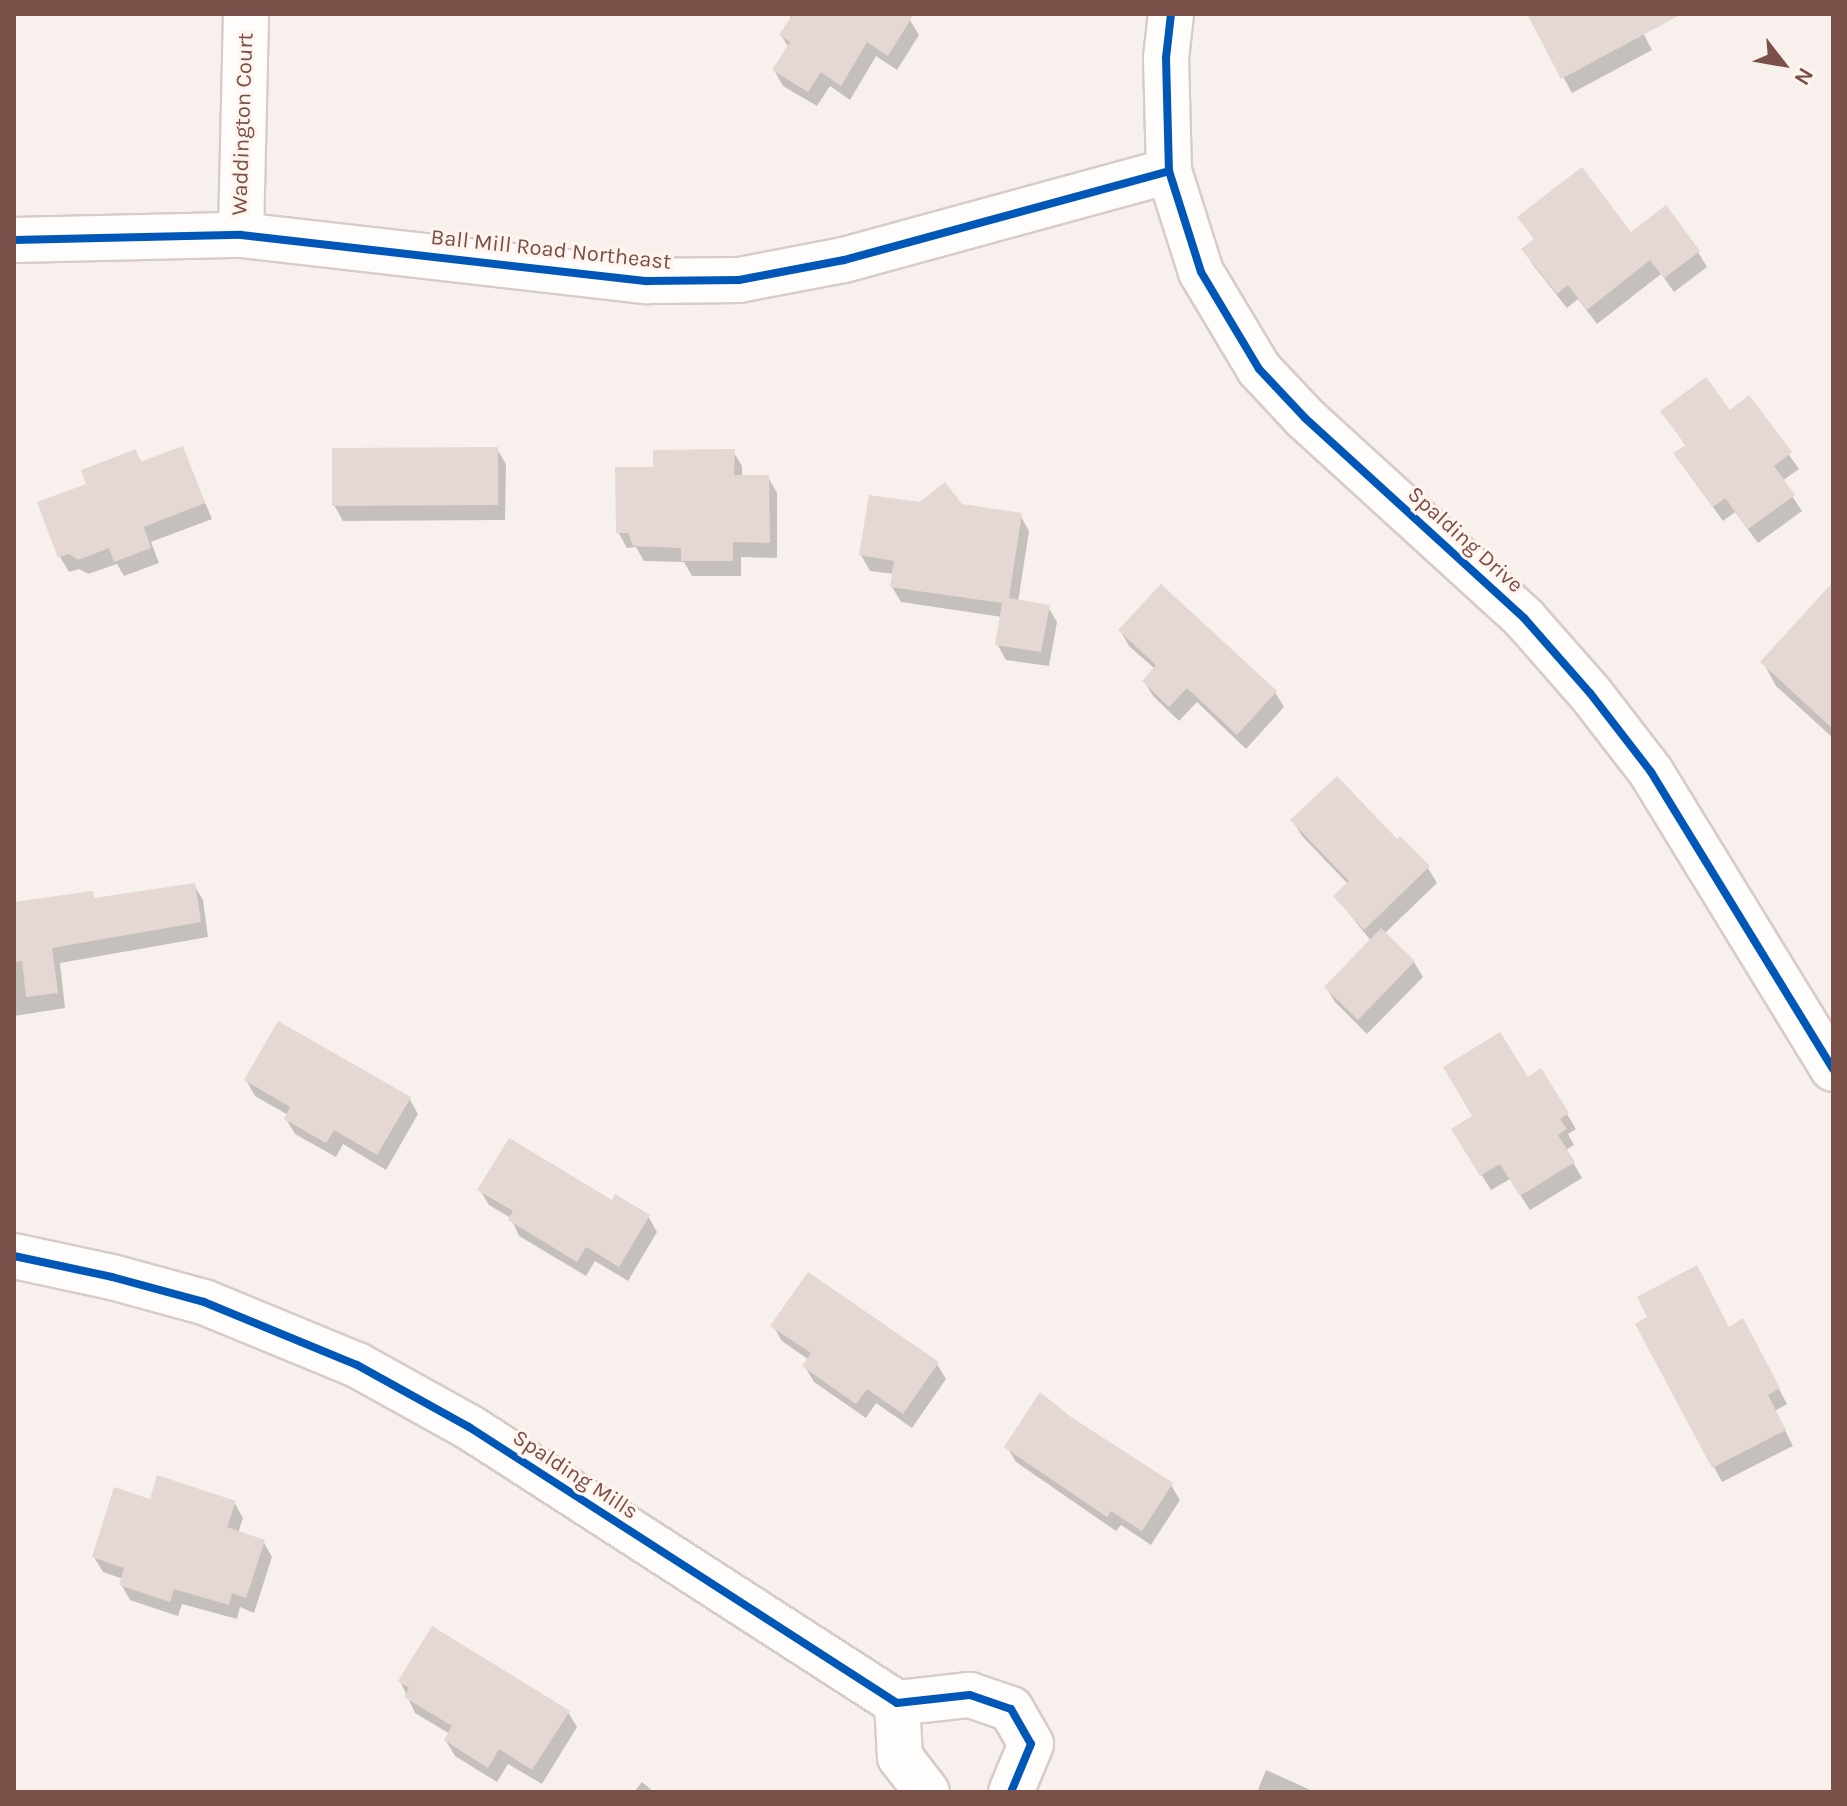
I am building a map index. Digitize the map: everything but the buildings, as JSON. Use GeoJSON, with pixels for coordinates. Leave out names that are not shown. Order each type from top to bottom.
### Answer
{"type":"FeatureCollection","features":[{"type":"Feature","properties":{"kind":"street","name":"Waddington Court"},"geometry":{"type":"LineString","coordinates":[[241,235],[246,14]]}},
{"type":"Feature","properties":{"kind":"street","name":"Spalding Drive"},"geometry":{"type":"LineString","coordinates":[[1171,14],[1166,58],[1169,171],[1201,272],[1259,369],[1305,418],[1524,618],[1590,693],[1651,772],[1833,1069]]}},
{"type":"Feature","properties":{"kind":"street","name":"Ball Mill Road Northeast"},"geometry":{"type":"LineString","coordinates":[[14,240],[241,235],[647,281],[739,280],[844,260],[1169,171]]}},
{"type":"Feature","properties":{"kind":"street","name":"Spalding Mills"},"geometry":{"type":"LineString","coordinates":[[14,1256],[112,1277],[204,1302],[357,1365],[469,1427],[897,1703]]}},
{"type":"Feature","properties":{"kind":"street"},"geometry":{"type":"LineString","coordinates":[[927,1792],[900,1757],[897,1703],[970,1695],[1011,1709],[1031,1744],[1011,1792]]}},
{"type":"Feature","properties":{"kind":"cycle path"},"geometry":{"type":"LineString","coordinates":[[1171,14],[1166,58],[1169,171],[1201,272],[1259,369],[1305,418],[1524,618],[1590,693],[1651,772],[1833,1069]]}},
{"type":"Feature","properties":{"kind":"cycle path"},"geometry":{"type":"LineString","coordinates":[[14,240],[241,235],[647,281],[739,280],[844,260],[1169,171]]}},
{"type":"Feature","properties":{"kind":"cycle path"},"geometry":{"type":"LineString","coordinates":[[14,1256],[112,1277],[204,1302],[357,1365],[469,1427],[897,1703],[970,1695],[1011,1709],[1031,1744],[1011,1792]]}}]}
